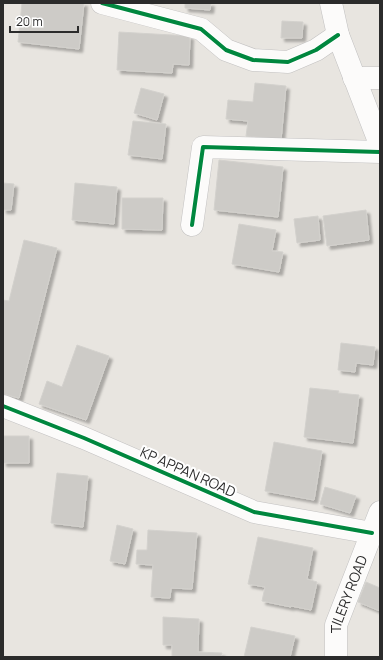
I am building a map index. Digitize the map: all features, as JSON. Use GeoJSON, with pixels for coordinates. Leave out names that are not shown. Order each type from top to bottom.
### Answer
{"type":"FeatureCollection","features":[{"type":"Feature","properties":{"kind":"street"},"geometry":{"type":"LineString","coordinates":[[102,3],[201,29],[226,50],[253,60],[288,62],[316,50],[338,35]]}},
{"type":"Feature","properties":{"kind":"street"},"geometry":{"type":"LineString","coordinates":[[331,3],[338,35],[380,144]]}},
{"type":"Feature","properties":{"kind":"street"},"geometry":{"type":"LineString","coordinates":[[354,78],[380,78]]}},
{"type":"Feature","properties":{"kind":"street"},"geometry":{"type":"LineString","coordinates":[[192,225],[203,147],[380,152]]}},
{"type":"Feature","properties":{"kind":"street","name":"KP APPAN ROAD"},"geometry":{"type":"LineString","coordinates":[[3,406],[84,438],[254,512],[372,533]]}},
{"type":"Feature","properties":{"kind":"street","name":"TILERY ROAD"},"geometry":{"type":"LineString","coordinates":[[336,657],[336,625],[380,512]]}},
{"type":"Feature","properties":{"kind":"building"},"geometry":{"type":"Polygon","coordinates":[[[22,3],[84,3],[79,49],[18,42],[22,3]]]}},
{"type":"Feature","properties":{"kind":"building"},"geometry":{"type":"Polygon","coordinates":[[[185,3],[211,3],[210,10],[185,8],[185,3]]]}},
{"type":"Feature","properties":{"kind":"building"},"geometry":{"type":"Polygon","coordinates":[[[282,21],[303,22],[302,38],[281,38],[282,21]]]}},
{"type":"Feature","properties":{"kind":"building"},"geometry":{"type":"Polygon","coordinates":[[[119,32],[190,36],[189,65],[173,64],[172,73],[117,70],[119,32]]]}},
{"type":"Feature","properties":{"kind":"building"},"geometry":{"type":"Polygon","coordinates":[[[255,83],[286,86],[281,140],[246,136],[248,121],[226,119],[228,100],[253,102],[255,83]]]}},
{"type":"Feature","properties":{"kind":"building"},"geometry":{"type":"Polygon","coordinates":[[[141,88],[164,94],[157,120],[134,113],[141,88]]]}},
{"type":"Feature","properties":{"kind":"building"},"geometry":{"type":"Polygon","coordinates":[[[133,121],[166,124],[162,159],[128,155],[133,121]]]}},
{"type":"Feature","properties":{"kind":"building"},"geometry":{"type":"Polygon","coordinates":[[[219,160],[283,167],[278,217],[214,210],[219,160]]]}},
{"type":"Feature","properties":{"kind":"building"},"geometry":{"type":"Polygon","coordinates":[[[3,183],[14,184],[11,210],[3,210],[3,183]]]}},
{"type":"Feature","properties":{"kind":"building"},"geometry":{"type":"Polygon","coordinates":[[[75,183],[117,187],[114,224],[72,220],[75,183]]]}},
{"type":"Feature","properties":{"kind":"building"},"geometry":{"type":"Polygon","coordinates":[[[122,198],[163,198],[162,230],[122,229],[122,198]]]}},
{"type":"Feature","properties":{"kind":"building"},"geometry":{"type":"Polygon","coordinates":[[[366,210],[369,240],[327,246],[323,216],[366,210]]]}},
{"type":"Feature","properties":{"kind":"building"},"geometry":{"type":"Polygon","coordinates":[[[318,216],[320,240],[297,243],[294,219],[318,216]]]}},
{"type":"Feature","properties":{"kind":"building"},"geometry":{"type":"Polygon","coordinates":[[[239,224],[276,230],[272,251],[283,252],[279,272],[232,264],[239,224]]]}},
{"type":"Feature","properties":{"kind":"building"},"geometry":{"type":"Polygon","coordinates":[[[24,240],[57,248],[19,398],[3,394],[3,300],[9,301],[24,240]]]}},
{"type":"Feature","properties":{"kind":"building"},"geometry":{"type":"Polygon","coordinates":[[[341,343],[375,347],[373,365],[356,363],[355,372],[338,370],[341,343]]]}},
{"type":"Feature","properties":{"kind":"building"},"geometry":{"type":"Polygon","coordinates":[[[77,345],[109,356],[86,420],[39,404],[47,381],[62,387],[77,345]]]}},
{"type":"Feature","properties":{"kind":"building"},"geometry":{"type":"Polygon","coordinates":[[[310,388],[359,395],[353,443],[304,437],[310,388]]]}},
{"type":"Feature","properties":{"kind":"building"},"geometry":{"type":"Polygon","coordinates":[[[3,436],[29,436],[29,463],[3,463],[3,436]]]}},
{"type":"Feature","properties":{"kind":"building"},"geometry":{"type":"Polygon","coordinates":[[[274,442],[322,451],[314,500],[265,491],[274,442]]]}},
{"type":"Feature","properties":{"kind":"building"},"geometry":{"type":"Polygon","coordinates":[[[57,473],[88,476],[83,527],[51,523],[57,473]]]}},
{"type":"Feature","properties":{"kind":"building"},"geometry":{"type":"Polygon","coordinates":[[[325,487],[356,496],[350,513],[320,504],[325,487]]]}},
{"type":"Feature","properties":{"kind":"building"},"geometry":{"type":"Polygon","coordinates":[[[117,525],[133,529],[125,564],[110,561],[117,525]]]}},
{"type":"Feature","properties":{"kind":"building"},"geometry":{"type":"Polygon","coordinates":[[[148,530],[197,533],[192,589],[171,588],[170,598],[151,597],[153,565],[136,564],[137,550],[147,550],[148,530]]]}},
{"type":"Feature","properties":{"kind":"building"},"geometry":{"type":"Polygon","coordinates":[[[258,537],[313,548],[307,579],[317,582],[311,610],[262,601],[265,587],[248,584],[258,537]]]}},
{"type":"Feature","properties":{"kind":"building"},"geometry":{"type":"Polygon","coordinates":[[[366,582],[380,588],[380,611],[358,602],[366,582]]]}},
{"type":"Feature","properties":{"kind":"building"},"geometry":{"type":"Polygon","coordinates":[[[163,617],[199,619],[198,652],[222,653],[221,657],[172,657],[172,645],[163,645],[163,617]]]}},
{"type":"Feature","properties":{"kind":"building"},"geometry":{"type":"Polygon","coordinates":[[[251,627],[295,636],[290,657],[244,657],[251,627]]]}},
{"type":"Feature","properties":{"kind":"cycle path"},"geometry":{"type":"LineString","coordinates":[[102,3],[201,29],[226,50],[253,60],[288,62],[316,50],[338,35]]}},
{"type":"Feature","properties":{"kind":"cycle path"},"geometry":{"type":"LineString","coordinates":[[192,225],[203,147],[380,152]]}},
{"type":"Feature","properties":{"kind":"cycle path"},"geometry":{"type":"LineString","coordinates":[[3,406],[84,438],[254,512],[372,533]]}}]}
